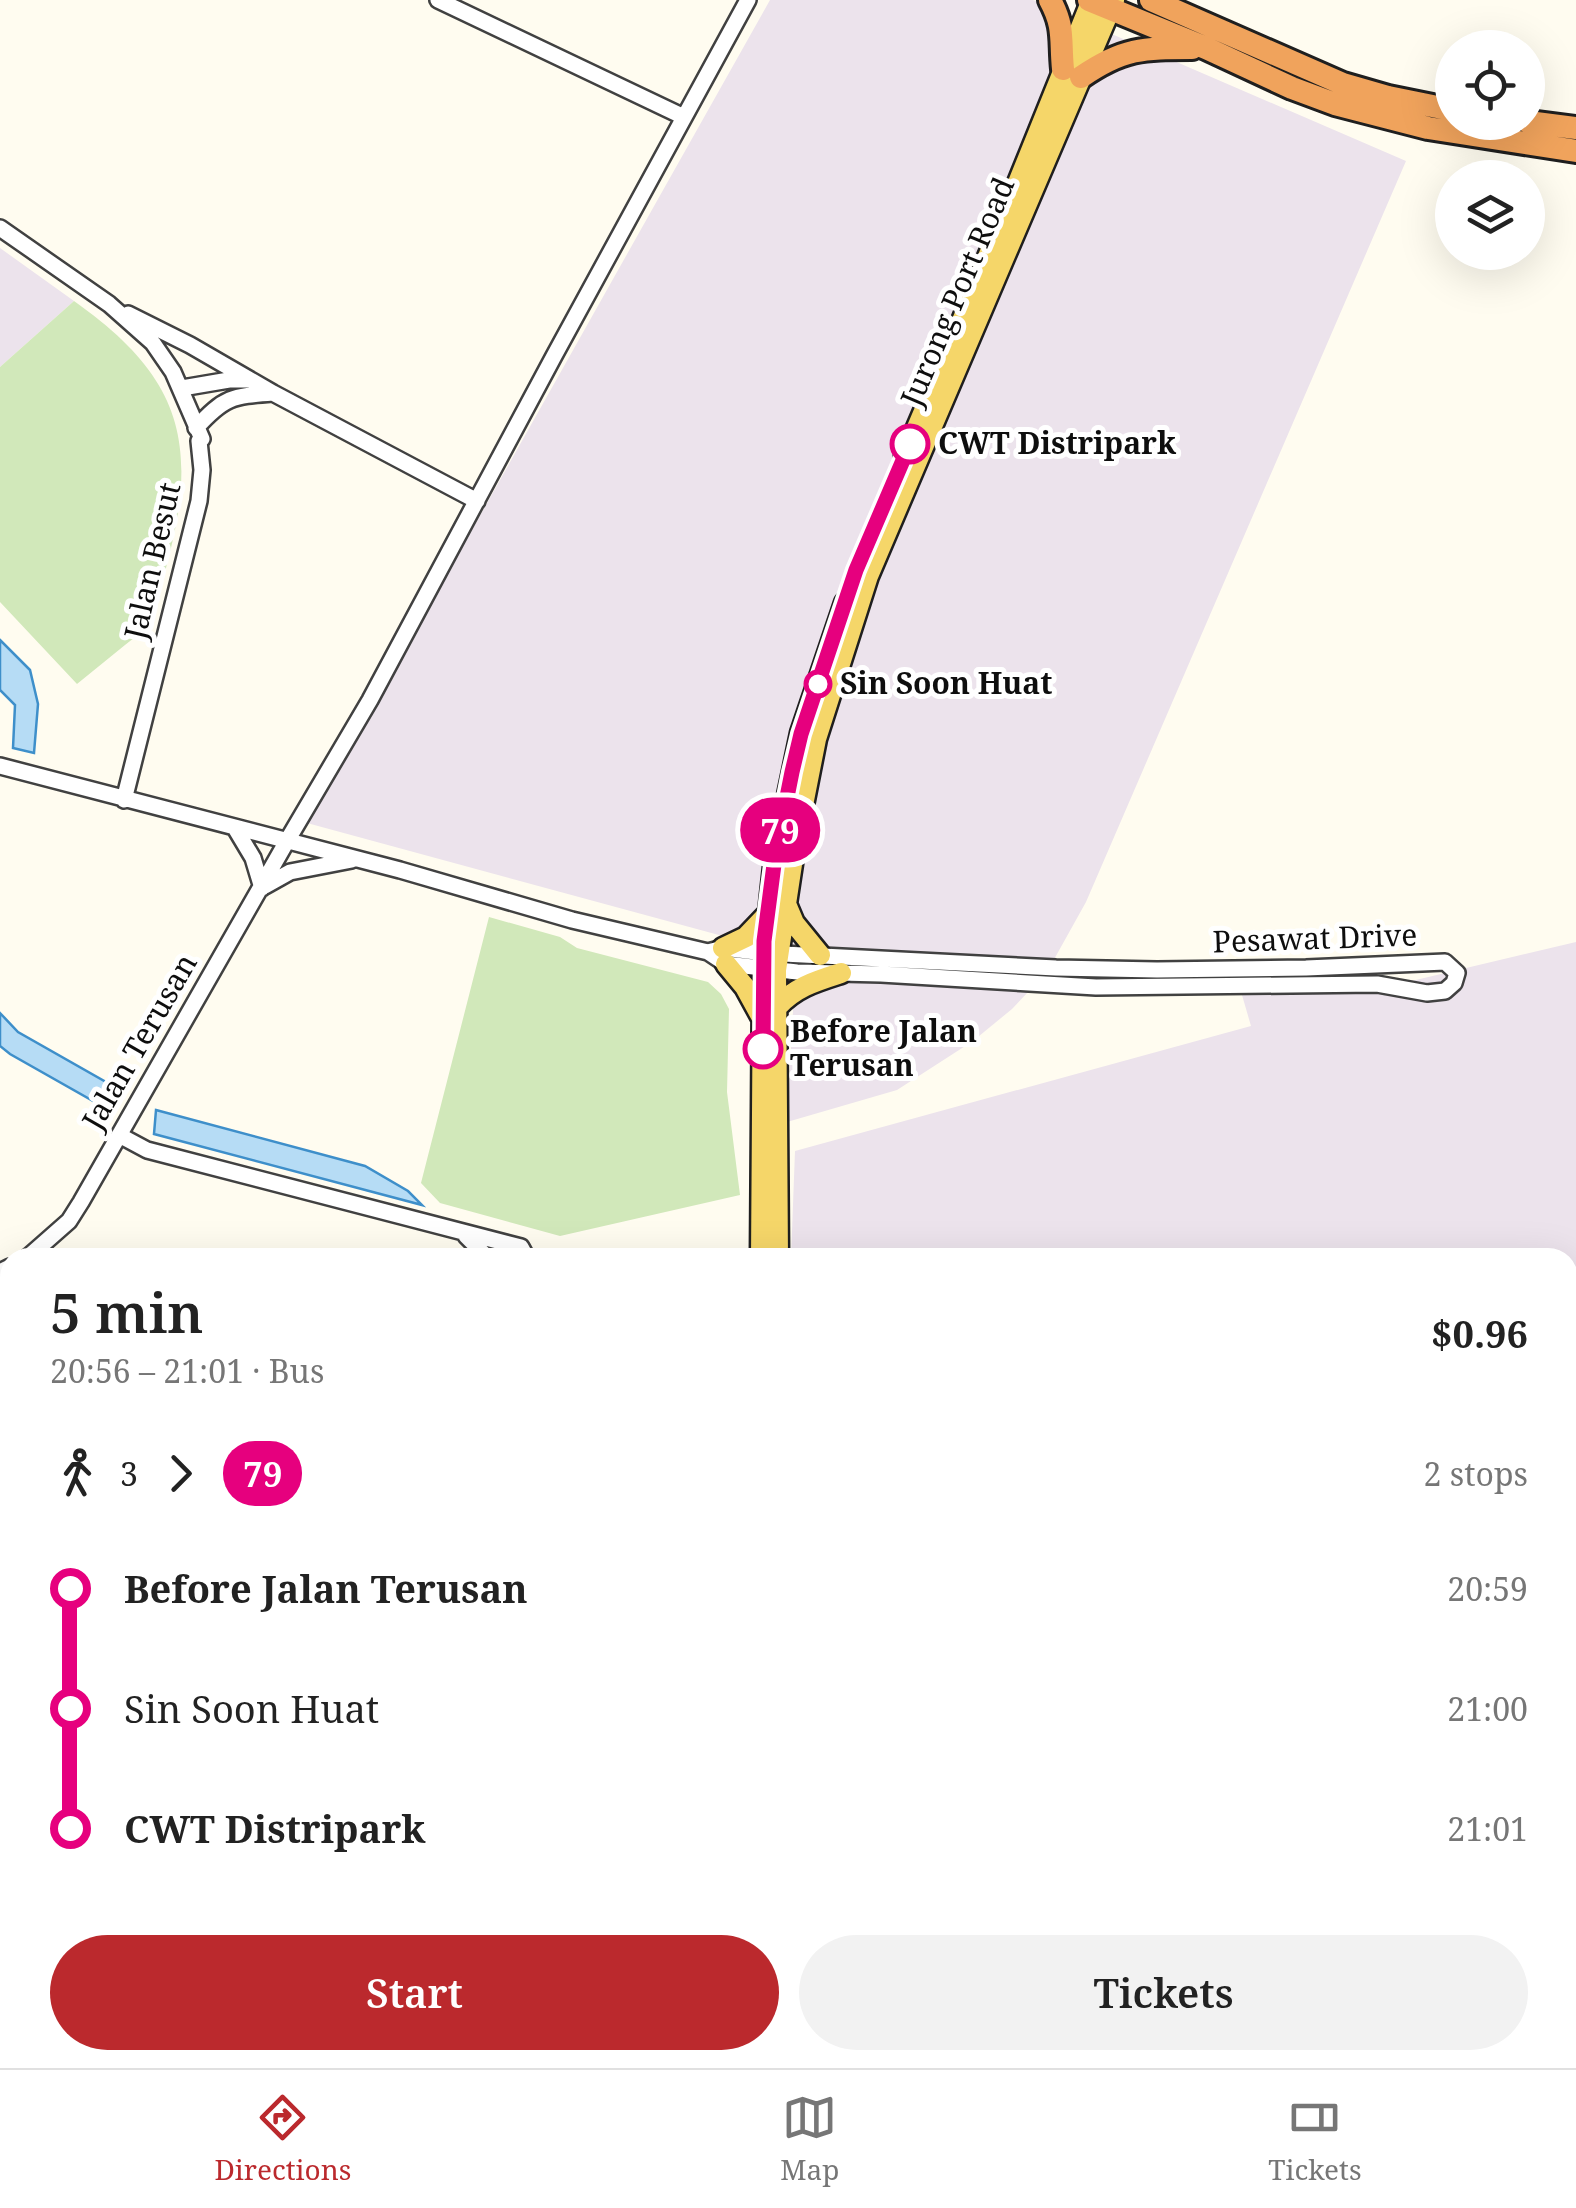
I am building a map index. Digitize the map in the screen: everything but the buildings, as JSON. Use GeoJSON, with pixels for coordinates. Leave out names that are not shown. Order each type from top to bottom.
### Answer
{"type":"FeatureCollection","features":[{"type":"Feature","properties":{"kind":"highway"},"geometry":{"type":"LineString","coordinates":[[1050,0],[1060,18],[1061,51],[1072,73],[1128,51],[1206,48]]}},
{"type":"Feature","properties":{"kind":"highway"},"geometry":{"type":"LineString","coordinates":[[1152,0],[1184,8],[1277,56],[1343,84],[1435,107]]}},
{"type":"Feature","properties":{"kind":"highway"},"geometry":{"type":"LineString","coordinates":[[1099,2],[1292,88],[1382,118],[1576,151]]}},
{"type":"Feature","properties":{"kind":"highway"},"geometry":{"type":"LineString","coordinates":[[1545,124],[1576,128]]}},
{"type":"Feature","properties":{"kind":"main road","name":"Jurong Port Road"},"geometry":{"type":"LineString","coordinates":[[778,1248],[770,961],[777,909],[816,739],[868,576],[1099,2]]}},
{"type":"Feature","properties":{"kind":"main road"},"geometry":{"type":"LineString","coordinates":[[820,955],[777,909],[746,938],[719,954],[770,1013],[809,982],[842,973]]}},
{"type":"Feature","properties":{"kind":"main road","name":"Jurong Port Road"},"geometry":{"type":"LineString","coordinates":[[761,1248],[770,1013]]}},
{"type":"Feature","properties":{"kind":"street"},"geometry":{"type":"LineString","coordinates":[[438,0],[684,117]]}},
{"type":"Feature","properties":{"kind":"street","name":"Jalan Terusan"},"geometry":{"type":"LineString","coordinates":[[38,1248],[69,1220],[370,700],[748,0]]}},
{"type":"Feature","properties":{"kind":"street","name":"Jalan Besut"},"geometry":{"type":"LineString","coordinates":[[0,228],[109,304],[153,343],[174,372],[202,438],[198,442],[202,470],[199,501],[124,800]]}},
{"type":"Feature","properties":{"kind":"street","name":"Jalan Besut"},"geometry":{"type":"LineString","coordinates":[[109,304],[190,345],[248,387]]}},
{"type":"Feature","properties":{"kind":"street"},"geometry":{"type":"LineString","coordinates":[[196,428],[215,407],[248,387]]}},
{"type":"Feature","properties":{"kind":"street"},"geometry":{"type":"LineString","coordinates":[[185,395],[248,387],[272,392],[477,501]]}},
{"type":"Feature","properties":{"kind":"street"},"geometry":{"type":"LineString","coordinates":[[0,766],[357,859],[572,920],[719,954],[770,961]]}},
{"type":"Feature","properties":{"kind":"street"},"geometry":{"type":"LineString","coordinates":[[235,828],[253,858],[262,888],[290,872],[357,859]]}},
{"type":"Feature","properties":{"kind":"street","name":"Pesawat Drive"},"geometry":{"type":"LineString","coordinates":[[820,955],[1157,970],[1445,962],[1457,973],[1454,983],[1445,991],[1428,994],[1377,984],[1096,987],[842,973],[770,961],[820,955]]}},
{"type":"Feature","properties":{"kind":"street"},"geometry":{"type":"LineString","coordinates":[[119,1135],[147,1150],[522,1248]]}},
{"type":"Feature","properties":{"kind":"street"},"geometry":{"type":"LineString","coordinates":[[459,1230],[480,1248]]}},
{"type":"Feature","properties":{"kind":"shaded area"},"geometry":{"type":"Polygon","coordinates":[[[770,0],[1033,0],[1406,161],[1086,902],[1047,972],[1012,1009],[973,1041],[897,1090],[787,1122],[796,956],[307,823],[770,0]]]}},
{"type":"Feature","properties":{"kind":"shaded area"},"geometry":{"type":"Polygon","coordinates":[[[0,248],[74,301],[0,367],[0,248]]]}},
{"type":"Feature","properties":{"kind":"shaded area"},"geometry":{"type":"Polygon","coordinates":[[[1576,942],[1576,1248],[791,1248],[795,1151],[1251,1026],[1242,995],[1354,966],[1361,993],[1576,942]]]}},
{"type":"Feature","properties":{"kind":"green space"},"geometry":{"type":"Polygon","coordinates":[[[74,301],[137,355],[157,383],[172,412],[181,478],[177,517],[152,621],[77,684],[0,602],[0,367],[74,301]]]}},
{"type":"Feature","properties":{"kind":"green space"},"geometry":{"type":"Polygon","coordinates":[[[489,917],[560,937],[577,948],[708,982],[721,994],[729,1009],[727,1092],[740,1195],[560,1236],[440,1203],[421,1183],[489,917]]]}},
{"type":"Feature","properties":{"kind":"water"},"geometry":{"type":"Polygon","coordinates":[[[0,640],[30,670],[38,704],[34,753],[13,748],[15,705],[0,690],[0,640]]]}},
{"type":"Feature","properties":{"kind":"water"},"geometry":{"type":"Polygon","coordinates":[[[0,1013],[18,1032],[120,1090],[109,1110],[0,1046],[0,1013]]]}},
{"type":"Feature","properties":{"kind":"water"},"geometry":{"type":"Polygon","coordinates":[[[156,1110],[365,1166],[408,1191],[422,1205],[154,1134],[156,1110]]]}},
{"type":"Feature","properties":{"kind":"bus line","name":"79"},"geometry":{"type":"LineString","coordinates":[[763,1049],[764,941],[775,857],[801,734],[856,570],[910,444]]}},
{"type":"Feature","properties":{"kind":"place","name":"CWT Distripark"},"geometry":{"type":"Point","coordinates":[910,444]}},
{"type":"Feature","properties":{"kind":"place","name":"Sin Soon Huat"},"geometry":{"type":"Point","coordinates":[818,684]}},
{"type":"Feature","properties":{"kind":"place","name":"Before Jalan Terusan"},"geometry":{"type":"Point","coordinates":[763,1049]}}]}
